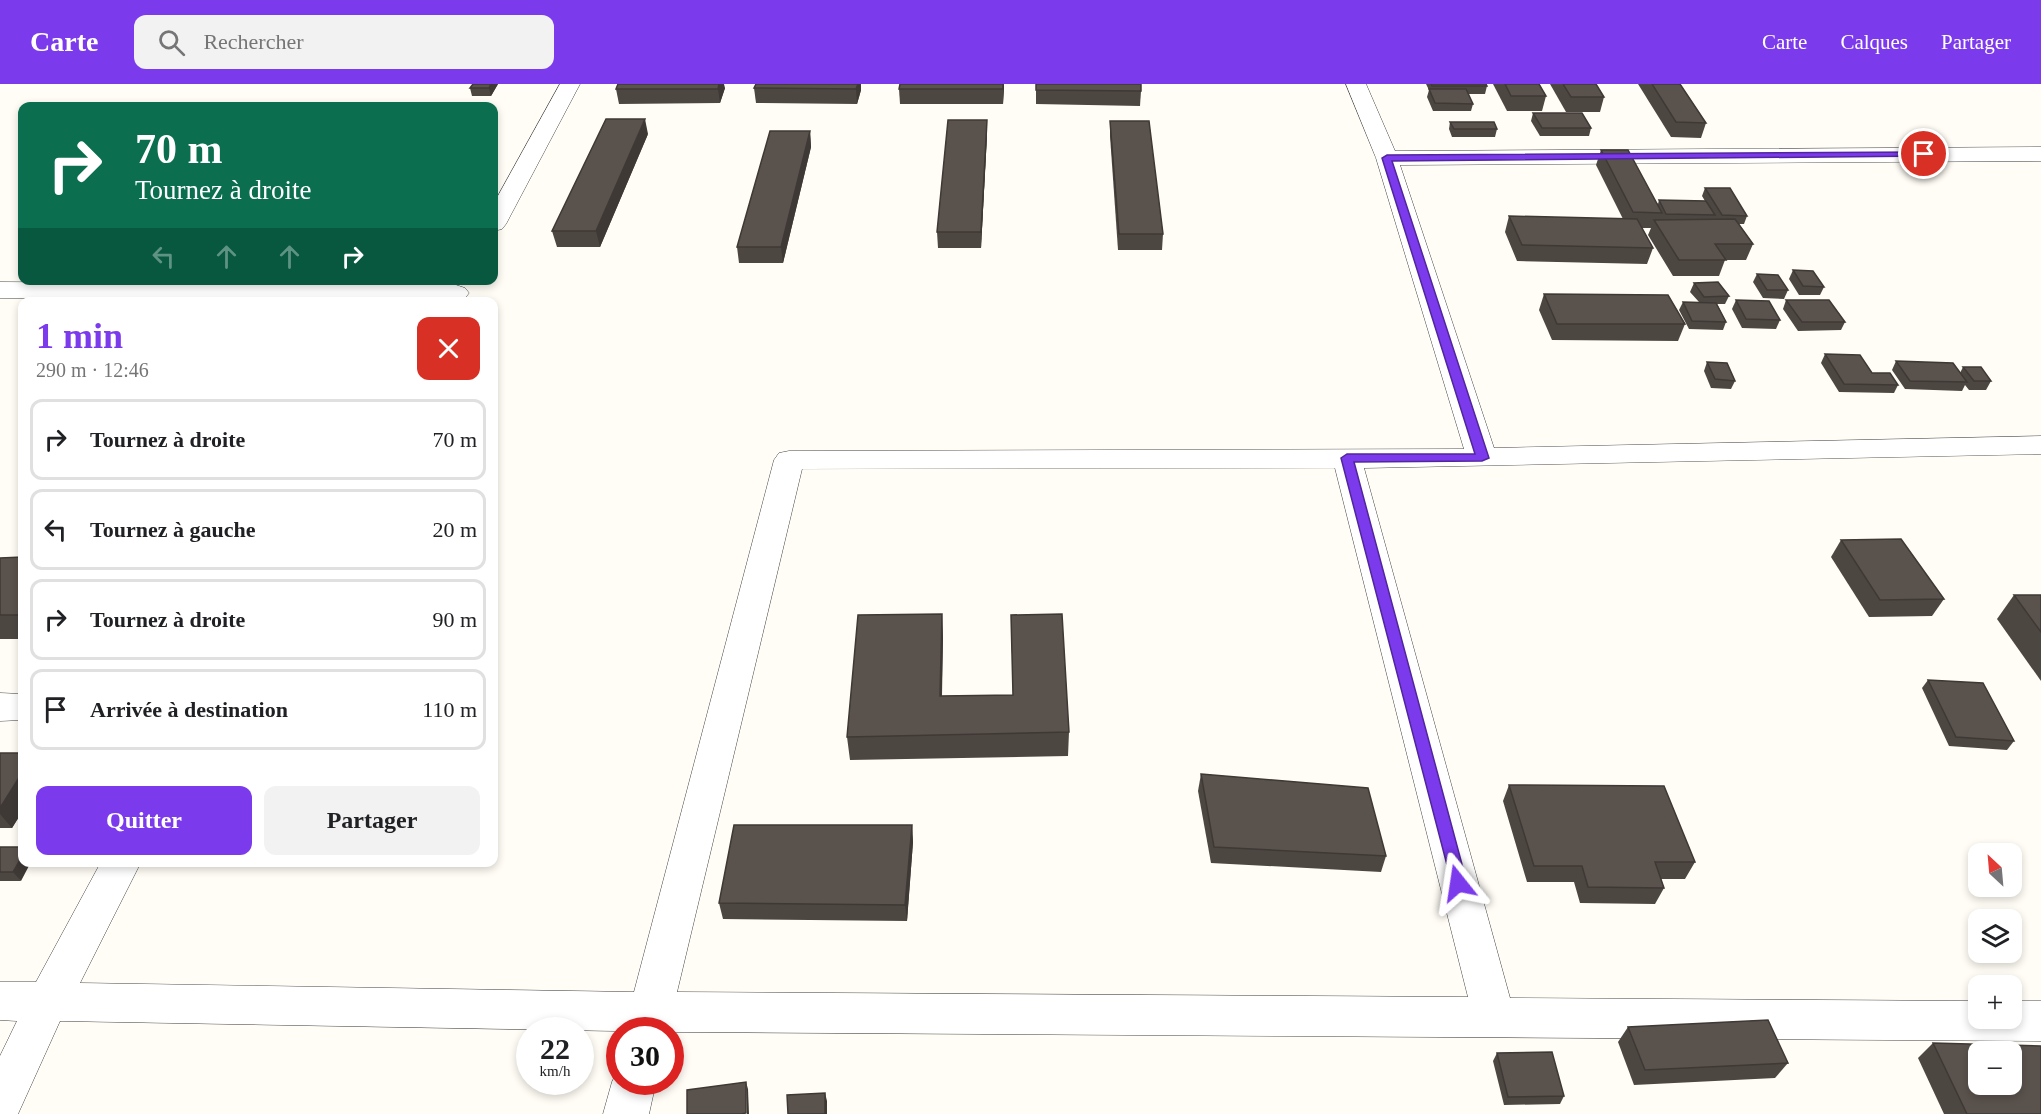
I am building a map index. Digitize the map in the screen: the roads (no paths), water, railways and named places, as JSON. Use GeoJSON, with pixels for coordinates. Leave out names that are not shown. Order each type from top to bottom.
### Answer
{"type":"FeatureCollection","features":[{"type":"Feature","properties":{"kind":"street"},"geometry":{"type":"LineString","coordinates":[[498,217],[570,84]]}},
{"type":"Feature","properties":{"kind":"street"},"geometry":{"type":"LineString","coordinates":[[1356,84],[1387,158],[1482,458]]}},
{"type":"Feature","properties":{"kind":"street"},"geometry":{"type":"LineString","coordinates":[[1387,158],[2041,154]]}},
{"type":"Feature","properties":{"kind":"street"},"geometry":{"type":"LineString","coordinates":[[0,290],[456,292]]}},
{"type":"Feature","properties":{"kind":"street"},"geometry":{"type":"LineString","coordinates":[[650,1017],[789,460],[1482,458],[2041,445]]}},
{"type":"Feature","properties":{"kind":"street"},"geometry":{"type":"LineString","coordinates":[[1347,458],[1494,1017]]}},
{"type":"Feature","properties":{"kind":"street"},"geometry":{"type":"LineString","coordinates":[[0,707],[18,707]]}},
{"type":"Feature","properties":{"kind":"street"},"geometry":{"type":"LineString","coordinates":[[0,1104],[48,1002],[119,867]]}},
{"type":"Feature","properties":{"kind":"street"},"geometry":{"type":"LineString","coordinates":[[0,1001],[606,1020]]}},
{"type":"Feature","properties":{"kind":"street"},"geometry":{"type":"LineString","coordinates":[[684,1021],[1494,1017],[2041,1020]]}},
{"type":"Feature","properties":{"kind":"street"},"geometry":{"type":"LineString","coordinates":[[626,1114],[631,1095]]}}]}
